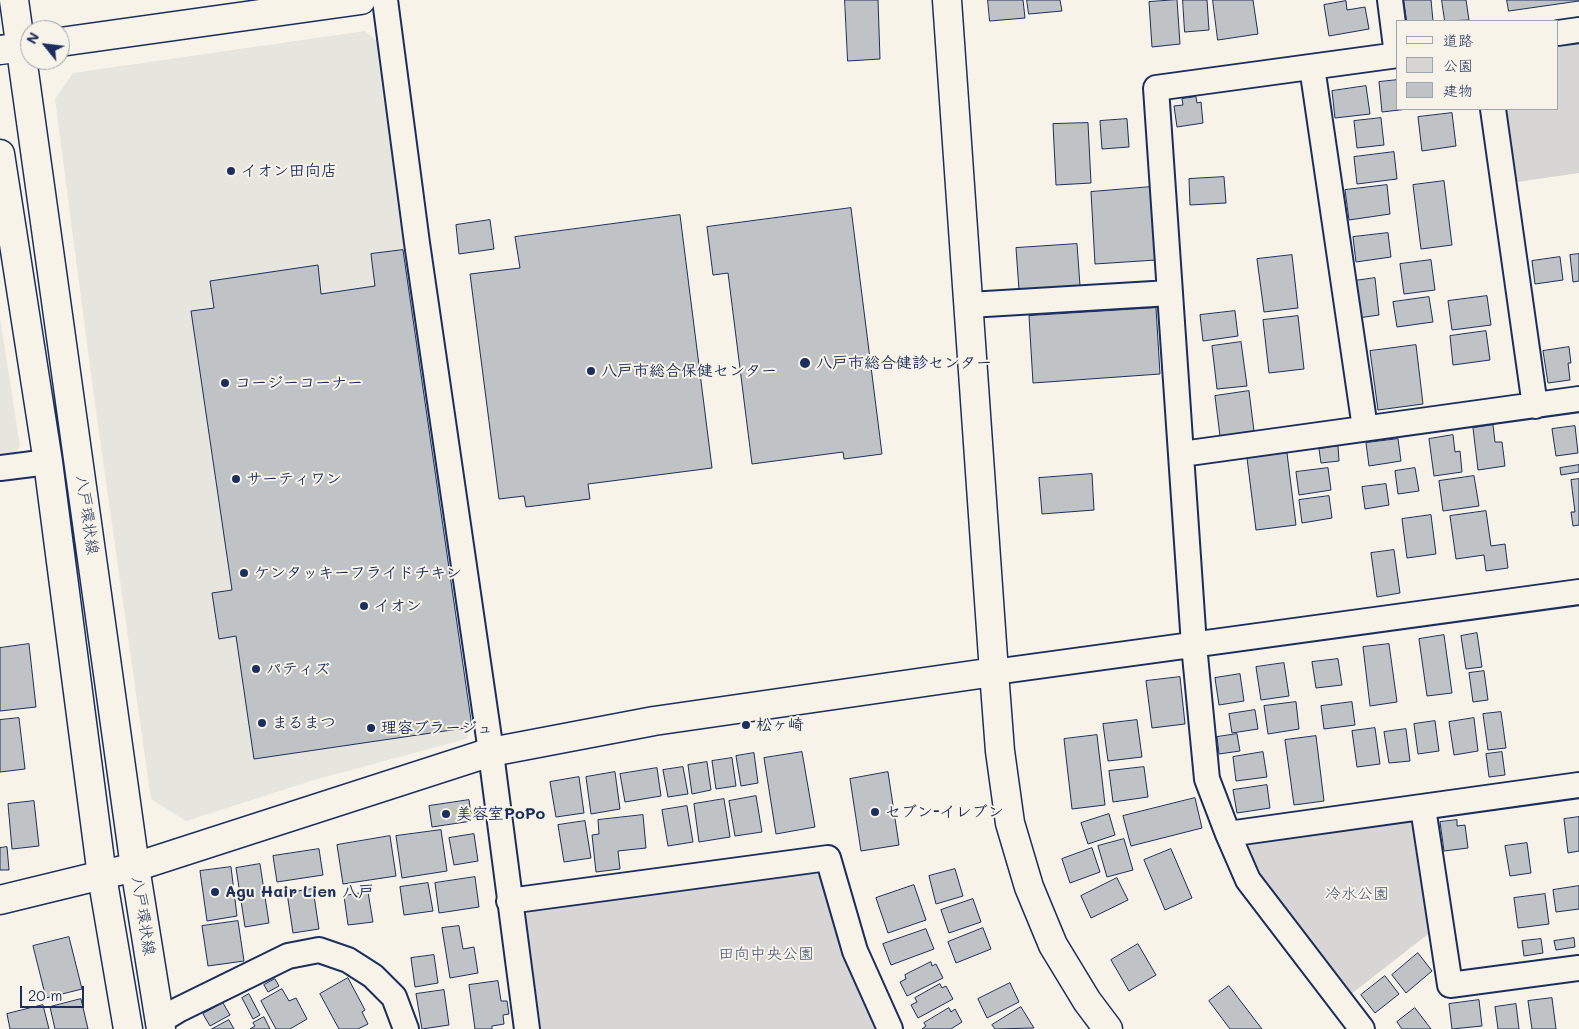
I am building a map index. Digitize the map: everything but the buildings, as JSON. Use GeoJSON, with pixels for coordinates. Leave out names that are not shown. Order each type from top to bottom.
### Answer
{"type":"FeatureCollection","features":[{"type":"Feature","properties":{"kind":"street","name":"八戸環状線"},"geometry":{"type":"LineString","coordinates":[[14,0],[17,48],[135,868],[160,1025]]}},
{"type":"Feature","properties":{"kind":"street"},"geometry":{"type":"LineString","coordinates":[[70,41],[361,0]]}},
{"type":"Feature","properties":{"kind":"street"},"geometry":{"type":"LineString","coordinates":[[386,0],[416,244],[491,752],[527,1029]]}},
{"type":"Feature","properties":{"kind":"street"},"geometry":{"type":"LineString","coordinates":[[947,0],[1000,751],[1010,823],[1029,887],[1053,945],[1087,1001],[1108,1029]]}},
{"type":"Feature","properties":{"kind":"street"},"geometry":{"type":"LineString","coordinates":[[1390,0],[1396,41]]}},
{"type":"Feature","properties":{"kind":"street"},"geometry":{"type":"LineString","coordinates":[[1559,33],[1579,30]]}},
{"type":"Feature","properties":{"kind":"street"},"geometry":{"type":"LineString","coordinates":[[1362,1029],[1248,880],[1207,779],[1194,645],[1156,88],[1396,55]]}},
{"type":"Feature","properties":{"kind":"street"},"geometry":{"type":"LineString","coordinates":[[1312,67],[1365,428]]}},
{"type":"Feature","properties":{"kind":"street"},"geometry":{"type":"LineString","coordinates":[[1493,110],[1535,406]]}},
{"type":"Feature","properties":{"kind":"street","name":"八戸環状線"},"geometry":{"type":"LineString","coordinates":[[0,154],[48,462],[102,876],[128,1029]]}},
{"type":"Feature","properties":{"kind":"street"},"geometry":{"type":"LineString","coordinates":[[969,305],[1170,293]]}},
{"type":"Feature","properties":{"kind":"street"},"geometry":{"type":"LineString","coordinates":[[1182,454],[1579,400]]}},
{"type":"Feature","properties":{"kind":"street"},"geometry":{"type":"LineString","coordinates":[[0,468],[48,462]]}},
{"type":"Feature","properties":{"kind":"street"},"geometry":{"type":"LineString","coordinates":[[0,900],[135,868],[491,752],[654,721],[994,672],[1579,592]]}},
{"type":"Feature","properties":{"kind":"street"},"geometry":{"type":"LineString","coordinates":[[1228,834],[1579,785]]}},
{"type":"Feature","properties":{"kind":"street"},"geometry":{"type":"LineString","coordinates":[[1423,808],[1450,985],[1579,968]]}},
{"type":"Feature","properties":{"kind":"street"},"geometry":{"type":"LineString","coordinates":[[509,902],[828,858],[855,951],[890,1029]]}},
{"type":"Feature","properties":{"kind":"street"},"geometry":{"type":"LineString","coordinates":[[160,1025],[178,1010],[288,956],[319,950],[348,960],[373,976],[394,997],[406,1029]]}},
{"type":"Feature","properties":{"kind":"shaded area"},"geometry":{"type":"Polygon","coordinates":[[[365,31],[378,42],[472,728],[466,739],[314,780],[186,821],[151,799],[94,397],[55,99],[73,73],[365,31]]]}},
{"type":"Feature","properties":{"kind":"shaded area"},"geometry":{"type":"Polygon","coordinates":[[[0,318],[20,446],[12,458],[0,459],[0,318]]]}},
{"type":"Feature","properties":{"kind":"green space"},"geometry":{"type":"Polygon","coordinates":[[[1579,40],[1579,173],[1517,182],[1506,110],[1559,110],[1559,43],[1579,40]]]}},
{"type":"Feature","properties":{"kind":"green space","name":"冷水公園"},"geometry":{"type":"Polygon","coordinates":[[[1405,818],[1415,826],[1432,931],[1350,995],[1251,867],[1246,852],[1252,840],[1405,818]]]}},
{"type":"Feature","properties":{"kind":"green space","name":"田向中央公園"},"geometry":{"type":"Polygon","coordinates":[[[813,872],[823,878],[852,974],[877,1029],[537,1029],[522,921],[529,910],[813,872]]]}},
{"type":"Feature","properties":{"kind":"place","name":"イオン田向店"},"geometry":{"type":"Point","coordinates":[231,171]}},
{"type":"Feature","properties":{"kind":"place","name":"八戸市総合健診センター"},"geometry":{"type":"Point","coordinates":[805,363]}},
{"type":"Feature","properties":{"kind":"place","name":"八戸市総合保健センター"},"geometry":{"type":"Point","coordinates":[591,371]}},
{"type":"Feature","properties":{"kind":"place","name":"コージーコーナー"},"geometry":{"type":"Point","coordinates":[225,383]}},
{"type":"Feature","properties":{"kind":"place","name":"サーティワン"},"geometry":{"type":"Point","coordinates":[236,479]}},
{"type":"Feature","properties":{"kind":"place","name":"ケンタッキーフライドチキン"},"geometry":{"type":"Point","coordinates":[244,573]}},
{"type":"Feature","properties":{"kind":"place","name":"イオン"},"geometry":{"type":"Point","coordinates":[364,606]}},
{"type":"Feature","properties":{"kind":"place","name":"パティズ"},"geometry":{"type":"Point","coordinates":[256,669]}},
{"type":"Feature","properties":{"kind":"place","name":"まるまつ"},"geometry":{"type":"Point","coordinates":[262,723]}},
{"type":"Feature","properties":{"kind":"place","name":"松ヶ崎"},"geometry":{"type":"Point","coordinates":[746,725]}},
{"type":"Feature","properties":{"kind":"place","name":"理容ブラージュ"},"geometry":{"type":"Point","coordinates":[371,728]}},
{"type":"Feature","properties":{"kind":"place","name":"セブン-イレブン"},"geometry":{"type":"Point","coordinates":[875,812]}},
{"type":"Feature","properties":{"kind":"place","name":"美容室PoPo"},"geometry":{"type":"Point","coordinates":[446,814]}},
{"type":"Feature","properties":{"kind":"place","name":"Agu Hair Lien 八戸"},"geometry":{"type":"Point","coordinates":[215,892]}}]}
